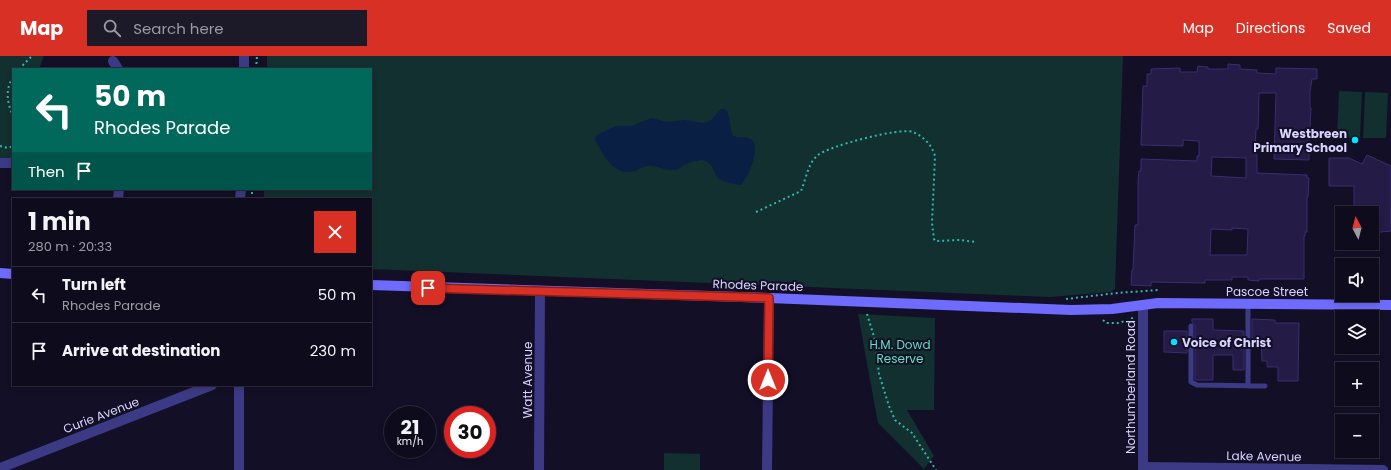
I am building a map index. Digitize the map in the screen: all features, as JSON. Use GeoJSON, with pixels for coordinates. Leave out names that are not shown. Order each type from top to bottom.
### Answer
{"type":"FeatureCollection","features":[{"type":"Feature","properties":{"kind":"main road"},"geometry":{"type":"LineString","coordinates":[[0,273],[12,274]]}},
{"type":"Feature","properties":{"kind":"main road","name":"Rhodes Parade"},"geometry":{"type":"LineString","coordinates":[[372,286],[769,298],[1071,310],[1112,309],[1143,305]]}},
{"type":"Feature","properties":{"kind":"main road","name":"Pascoe Street"},"geometry":{"type":"LineString","coordinates":[[1143,305],[1391,305]]}},
{"type":"Feature","properties":{"kind":"street"},"geometry":{"type":"LineString","coordinates":[[244,56],[244,68]]}},
{"type":"Feature","properties":{"kind":"street"},"geometry":{"type":"LineString","coordinates":[[0,163],[12,163]]}},
{"type":"Feature","properties":{"kind":"street","name":"Watt Avenue"},"geometry":{"type":"LineString","coordinates":[[539,470],[540,291]]}},
{"type":"Feature","properties":{"kind":"street"},"geometry":{"type":"LineString","coordinates":[[767,470],[769,298]]}},
{"type":"Feature","properties":{"kind":"street","name":"Northumberland Road"},"geometry":{"type":"LineString","coordinates":[[1143,305],[1143,469]]}},
{"type":"Feature","properties":{"kind":"street","name":"Curie Avenue"},"geometry":{"type":"LineString","coordinates":[[0,468],[209,386]]}},
{"type":"Feature","properties":{"kind":"street"},"geometry":{"type":"LineString","coordinates":[[239,386],[239,470]]}},
{"type":"Feature","properties":{"kind":"street","name":"Lake Avenue"},"geometry":{"type":"LineString","coordinates":[[1143,469],[1383,470]]}},
{"type":"Feature","properties":{"kind":"lane"},"geometry":{"type":"LineString","coordinates":[[1248,304],[1248,386]]}},
{"type":"Feature","properties":{"kind":"lane"},"geometry":{"type":"LineString","coordinates":[[1191,326],[1191,382],[1197,385],[1265,386]]}},
{"type":"Feature","properties":{"kind":"path"},"geometry":{"type":"LineString","coordinates":[[20,68],[32,56]]}},
{"type":"Feature","properties":{"kind":"path"},"geometry":{"type":"LineString","coordinates":[[256,68],[257,56]]}},
{"type":"Feature","properties":{"kind":"path"},"geometry":{"type":"LineString","coordinates":[[12,79],[8,87],[7,98],[12,113]]}},
{"type":"Feature","properties":{"kind":"path"},"geometry":{"type":"LineString","coordinates":[[756,212],[801,190],[811,164],[823,151],[836,146],[873,137],[908,131],[922,137],[930,145],[935,156],[932,223],[935,241],[960,240],[976,242]]}},
{"type":"Feature","properties":{"kind":"path"},"geometry":{"type":"LineString","coordinates":[[0,146],[8,148],[12,146]]}},
{"type":"Feature","properties":{"kind":"path"},"geometry":{"type":"LineString","coordinates":[[1060,300],[1158,290]]}},
{"type":"Feature","properties":{"kind":"path"},"geometry":{"type":"LineString","coordinates":[[867,314],[875,340],[879,374],[888,406],[895,420],[912,433],[936,470]]}},
{"type":"Feature","properties":{"kind":"path"},"geometry":{"type":"LineString","coordinates":[[1103,320],[1106,323],[1119,323],[1129,319]]}},
{"type":"Feature","properties":{"kind":"green space"},"geometry":{"type":"Polygon","coordinates":[[[0,56],[44,56],[39,68],[12,68],[12,158],[0,158],[0,56]]]}},
{"type":"Feature","properties":{"kind":"green space"},"geometry":{"type":"Polygon","coordinates":[[[267,56],[1123,56],[1115,289],[1110,292],[1050,297],[372,269],[372,198],[264,198],[264,190],[372,190],[372,68],[267,68],[267,56]]]}},
{"type":"Feature","properties":{"kind":"green space"},"geometry":{"type":"Polygon","coordinates":[[[1339,91],[1362,92],[1360,138],[1337,137],[1339,91]]]}},
{"type":"Feature","properties":{"kind":"green space"},"geometry":{"type":"Polygon","coordinates":[[[1365,92],[1388,93],[1386,138],[1363,138],[1365,92]]]}},
{"type":"Feature","properties":{"kind":"green space","name":"H.M. Dowd Reserve"},"geometry":{"type":"Polygon","coordinates":[[[858,314],[935,318],[934,410],[907,410],[934,456],[924,469],[878,423],[858,314]]]}},
{"type":"Feature","properties":{"kind":"green space"},"geometry":{"type":"Polygon","coordinates":[[[664,453],[700,454],[700,470],[664,470],[664,453]]]}},
{"type":"Feature","properties":{"kind":"water"},"geometry":{"type":"Polygon","coordinates":[[[721,109],[725,109],[729,115],[733,136],[749,138],[754,143],[755,155],[753,162],[741,185],[728,183],[721,180],[716,176],[710,164],[702,160],[690,162],[676,170],[646,166],[634,171],[623,171],[617,169],[608,161],[595,140],[597,135],[609,129],[617,126],[631,126],[652,118],[666,122],[685,120],[702,123],[710,121],[721,109]]]}},
{"type":"Feature","properties":{"kind":"building"},"geometry":{"type":"Polygon","coordinates":[[[1228,64],[1240,65],[1240,69],[1257,70],[1257,73],[1276,74],[1276,68],[1317,69],[1317,79],[1312,79],[1310,91],[1311,108],[1309,128],[1309,160],[1274,159],[1276,93],[1259,93],[1258,129],[1256,129],[1255,154],[1257,154],[1257,173],[1307,175],[1307,178],[1309,178],[1307,197],[1307,232],[1305,232],[1304,236],[1304,279],[1259,279],[1259,281],[1248,280],[1248,277],[1232,277],[1232,280],[1205,280],[1205,283],[1151,282],[1151,286],[1131,285],[1135,225],[1138,225],[1138,180],[1139,171],[1141,171],[1141,159],[1197,161],[1197,156],[1199,156],[1199,141],[1183,140],[1183,146],[1141,145],[1143,86],[1147,86],[1147,74],[1151,74],[1151,69],[1180,68],[1180,72],[1197,72],[1198,66],[1208,67],[1208,69],[1228,69],[1228,64]],[[1212,157],[1211,176],[1246,178],[1246,158],[1212,157]],[[1232,228],[1232,230],[1211,229],[1210,255],[1247,255],[1248,229],[1232,228]]]}},
{"type":"Feature","properties":{"kind":"building"},"geometry":{"type":"Polygon","coordinates":[[[1367,155],[1391,166],[1391,231],[1379,232],[1379,206],[1354,206],[1354,186],[1329,186],[1329,158],[1349,158],[1362,164],[1367,155]]]}},
{"type":"Feature","properties":{"kind":"building"},"geometry":{"type":"Polygon","coordinates":[[[1192,319],[1213,319],[1213,330],[1244,331],[1244,370],[1233,370],[1233,355],[1213,355],[1213,380],[1195,380],[1195,326],[1192,319]]]}},
{"type":"Feature","properties":{"kind":"building"},"geometry":{"type":"Polygon","coordinates":[[[1252,319],[1275,320],[1275,323],[1299,323],[1298,381],[1278,381],[1278,367],[1267,367],[1267,361],[1262,361],[1261,338],[1252,338],[1252,319]]]}},
{"type":"Feature","properties":{"kind":"building","name":"Voice of Christ"},"geometry":{"type":"Polygon","coordinates":[[[1164,331],[1187,331],[1187,353],[1164,352],[1164,331]]]}},
{"type":"Feature","properties":{"kind":"place","name":"Westbreen Primary School"},"geometry":{"type":"Point","coordinates":[1355,140]}},
{"type":"Feature","properties":{"kind":"place","name":"Voice of Christ"},"geometry":{"type":"Point","coordinates":[1174,342]}},
{"type":"Feature","properties":{"kind":"route"},"geometry":{"type":"LineString","coordinates":[[428,288],[769,298],[768,380]]}}]}
